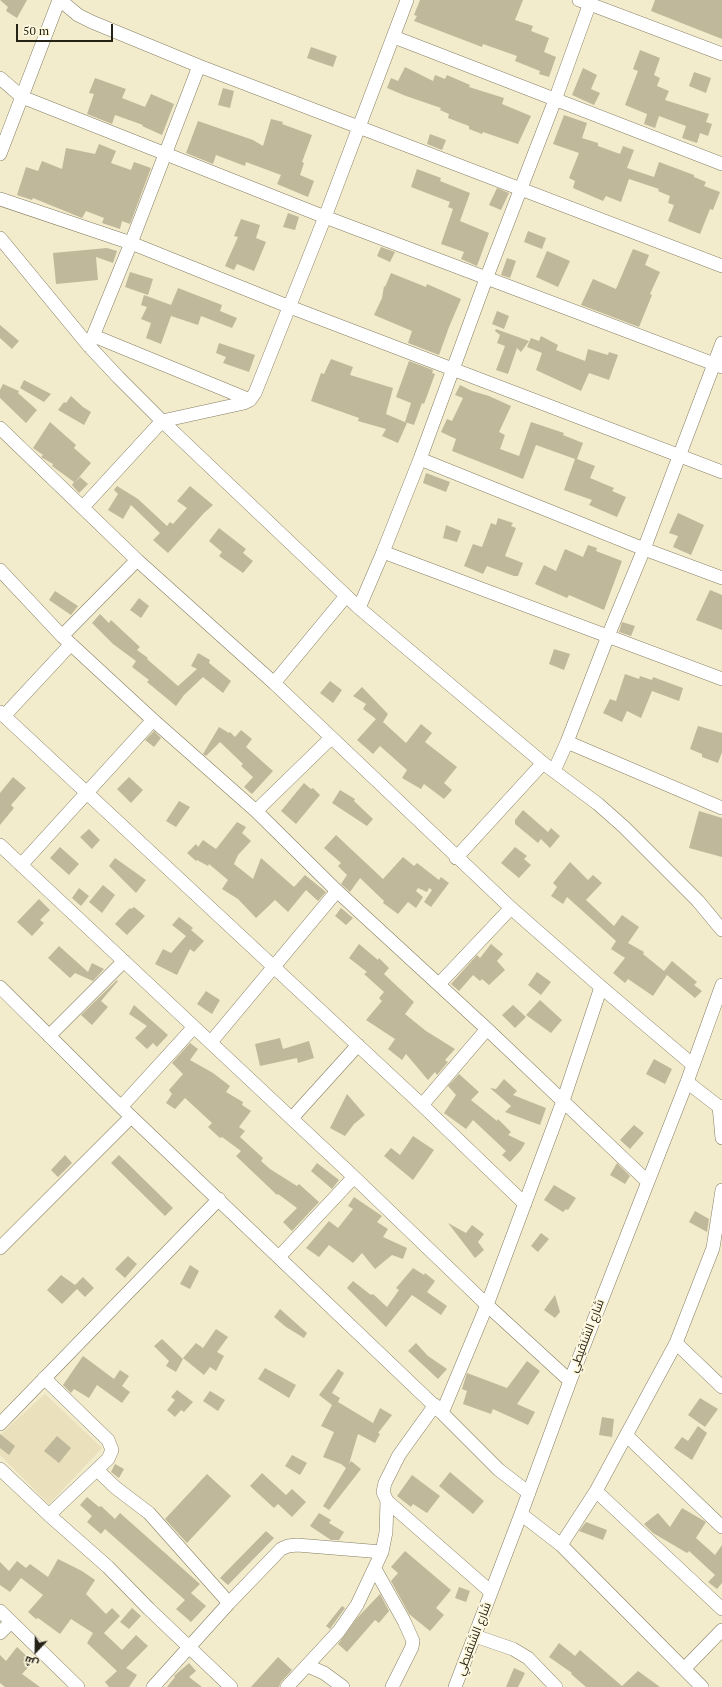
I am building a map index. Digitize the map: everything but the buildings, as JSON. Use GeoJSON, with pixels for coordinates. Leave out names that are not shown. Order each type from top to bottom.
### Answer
{"type":"FeatureCollection","features":[{"type":"Feature","properties":{"kind":"street"},"geometry":{"type":"LineString","coordinates":[[0,154],[60,0],[78,14],[92,22],[199,66],[722,266]]}},
{"type":"Feature","properties":{"kind":"street"},"geometry":{"type":"LineString","coordinates":[[82,507],[162,421],[244,404],[250,400],[255,393],[326,217],[407,0]]}},
{"type":"Feature","properties":{"kind":"street"},"geometry":{"type":"LineString","coordinates":[[359,608],[420,459],[486,279],[522,189],[555,100],[586,1],[722,54]]}},
{"type":"Feature","properties":{"kind":"street"},"geometry":{"type":"LineString","coordinates":[[394,37],[722,164]]}},
{"type":"Feature","properties":{"kind":"street"},"geometry":{"type":"LineString","coordinates":[[91,341],[131,243],[199,66]]}},
{"type":"Feature","properties":{"kind":"street"},"geometry":{"type":"LineString","coordinates":[[0,78],[22,97],[486,279],[718,365]]}},
{"type":"Feature","properties":{"kind":"street"},"geometry":{"type":"LineString","coordinates":[[0,199],[131,243],[290,307],[722,472]]}},
{"type":"Feature","properties":{"kind":"street"},"geometry":{"type":"LineString","coordinates":[[0,238],[91,341],[118,377],[162,421],[359,608],[543,763],[624,827],[698,901],[722,930]]}},
{"type":"Feature","properties":{"kind":"street"},"geometry":{"type":"LineString","coordinates":[[91,341],[250,400]]}},
{"type":"Feature","properties":{"kind":"street"},"geometry":{"type":"LineString","coordinates":[[554,771],[718,365],[722,342]]}},
{"type":"Feature","properties":{"kind":"street"},"geometry":{"type":"LineString","coordinates":[[0,428],[137,560],[274,683],[456,858],[600,987],[693,1065]]}},
{"type":"Feature","properties":{"kind":"street"},"geometry":{"type":"LineString","coordinates":[[420,459],[644,549],[722,578]]}},
{"type":"Feature","properties":{"kind":"street"},"geometry":{"type":"LineString","coordinates":[[383,552],[722,679]]}},
{"type":"Feature","properties":{"kind":"street"},"geometry":{"type":"LineString","coordinates":[[137,560],[2,714],[358,1045],[525,1204]]}},
{"type":"Feature","properties":{"kind":"street"},"geometry":{"type":"LineString","coordinates":[[0,570],[67,640],[153,720],[256,811],[337,891],[564,1101],[647,1181]]}},
{"type":"Feature","properties":{"kind":"street"},"geometry":{"type":"LineString","coordinates":[[274,683],[346,596]]}},
{"type":"Feature","properties":{"kind":"street"},"geometry":{"type":"LineString","coordinates":[[21,865],[153,720]]}},
{"type":"Feature","properties":{"kind":"street"},"geometry":{"type":"LineString","coordinates":[[256,811],[332,738]]}},
{"type":"Feature","properties":{"kind":"street"},"geometry":{"type":"LineString","coordinates":[[567,742],[722,808]]}},
{"type":"Feature","properties":{"kind":"street"},"geometry":{"type":"LineString","coordinates":[[456,858],[543,763]]}},
{"type":"Feature","properties":{"kind":"street"},"geometry":{"type":"LineString","coordinates":[[0,845],[292,1118],[487,1305],[570,1381]]}},
{"type":"Feature","properties":{"kind":"street"},"geometry":{"type":"LineString","coordinates":[[210,1042],[337,891]]}},
{"type":"Feature","properties":{"kind":"street"},"geometry":{"type":"LineString","coordinates":[[438,984],[511,908]]}},
{"type":"Feature","properties":{"kind":"street"},"geometry":{"type":"LineString","coordinates":[[49,1036],[124,961]]}},
{"type":"Feature","properties":{"kind":"street","name":"شارع الشنقيطي"},"geometry":{"type":"LineString","coordinates":[[455,1687],[570,1381],[687,1082],[722,985]]}},
{"type":"Feature","properties":{"kind":"street"},"geometry":{"type":"LineString","coordinates":[[0,987],[131,1117],[219,1199],[438,1409],[499,1470],[529,1493]]}},
{"type":"Feature","properties":{"kind":"street"},"geometry":{"type":"LineString","coordinates":[[491,1592],[387,1501],[383,1492],[385,1483],[395,1462],[438,1409],[487,1305],[564,1101],[600,987]]}},
{"type":"Feature","properties":{"kind":"street"},"geometry":{"type":"LineString","coordinates":[[121,1107],[194,1027]]}},
{"type":"Feature","properties":{"kind":"street"},"geometry":{"type":"LineString","coordinates":[[422,1105],[487,1029]]}},
{"type":"Feature","properties":{"kind":"street"},"geometry":{"type":"LineString","coordinates":[[292,1118],[358,1045]]}},
{"type":"Feature","properties":{"kind":"street"},"geometry":{"type":"LineString","coordinates":[[687,1082],[720,1107],[722,1138]]}},
{"type":"Feature","properties":{"kind":"street"},"geometry":{"type":"LineString","coordinates":[[0,1248],[131,1117]]}},
{"type":"Feature","properties":{"kind":"street"},"geometry":{"type":"LineString","coordinates":[[279,1257],[354,1177]]}},
{"type":"Feature","properties":{"kind":"street"},"geometry":{"type":"LineString","coordinates":[[561,1545],[596,1491],[676,1344],[718,1251],[722,1190]]}},
{"type":"Feature","properties":{"kind":"street"},"geometry":{"type":"LineString","coordinates":[[0,1424],[44,1378],[81,1343],[219,1199]]}},
{"type":"Feature","properties":{"kind":"street"},"geometry":{"type":"LineString","coordinates":[[676,1344],[722,1387]]}},
{"type":"Feature","properties":{"kind":"street"},"geometry":{"type":"LineString","coordinates":[[44,1378],[108,1440],[112,1450],[108,1459],[49,1515]]}},
{"type":"Feature","properties":{"kind":"street"},"geometry":{"type":"LineString","coordinates":[[627,1436],[722,1527]]}},
{"type":"Feature","properties":{"kind":"street"},"geometry":{"type":"LineString","coordinates":[[97,1470],[116,1488],[149,1513],[229,1603]]}},
{"type":"Feature","properties":{"kind":"street"},"geometry":{"type":"LineString","coordinates":[[2,1475],[108,1567],[188,1647],[231,1687]]}},
{"type":"Feature","properties":{"kind":"street"},"geometry":{"type":"LineString","coordinates":[[596,1491],[722,1609]]}},
{"type":"Feature","properties":{"kind":"street"},"geometry":{"type":"LineString","coordinates":[[287,1687],[339,1631],[357,1605],[382,1552],[386,1532],[387,1501]]}},
{"type":"Feature","properties":{"kind":"street"},"geometry":{"type":"LineString","coordinates":[[521,1514],[561,1545],[685,1668],[702,1687]]}},
{"type":"Feature","properties":{"kind":"street"},"geometry":{"type":"LineString","coordinates":[[152,1687],[281,1549],[288,1546],[305,1545],[382,1552]]}},
{"type":"Feature","properties":{"kind":"street"},"geometry":{"type":"LineString","coordinates":[[375,1569],[404,1621],[413,1641],[412,1647],[392,1687]]}},
{"type":"Feature","properties":{"kind":"street"},"geometry":{"type":"LineString","coordinates":[[0,1611],[78,1687]]}},
{"type":"Feature","properties":{"kind":"street"},"geometry":{"type":"LineString","coordinates":[[0,1633],[11,1622]]}},
{"type":"Feature","properties":{"kind":"street"},"geometry":{"type":"LineString","coordinates":[[685,1668],[722,1630]]}},
{"type":"Feature","properties":{"kind":"street"},"geometry":{"type":"LineString","coordinates":[[475,1636],[513,1649],[528,1658],[556,1687]]}},
{"type":"Feature","properties":{"kind":"street"},"geometry":{"type":"LineString","coordinates":[[308,1666],[324,1673],[343,1687]]}},
{"type":"Feature","properties":{"kind":"shaded area"},"geometry":{"type":"Polygon","coordinates":[[[45,1394],[102,1448],[49,1504],[0,1455],[0,1435],[45,1394]]]}}]}
